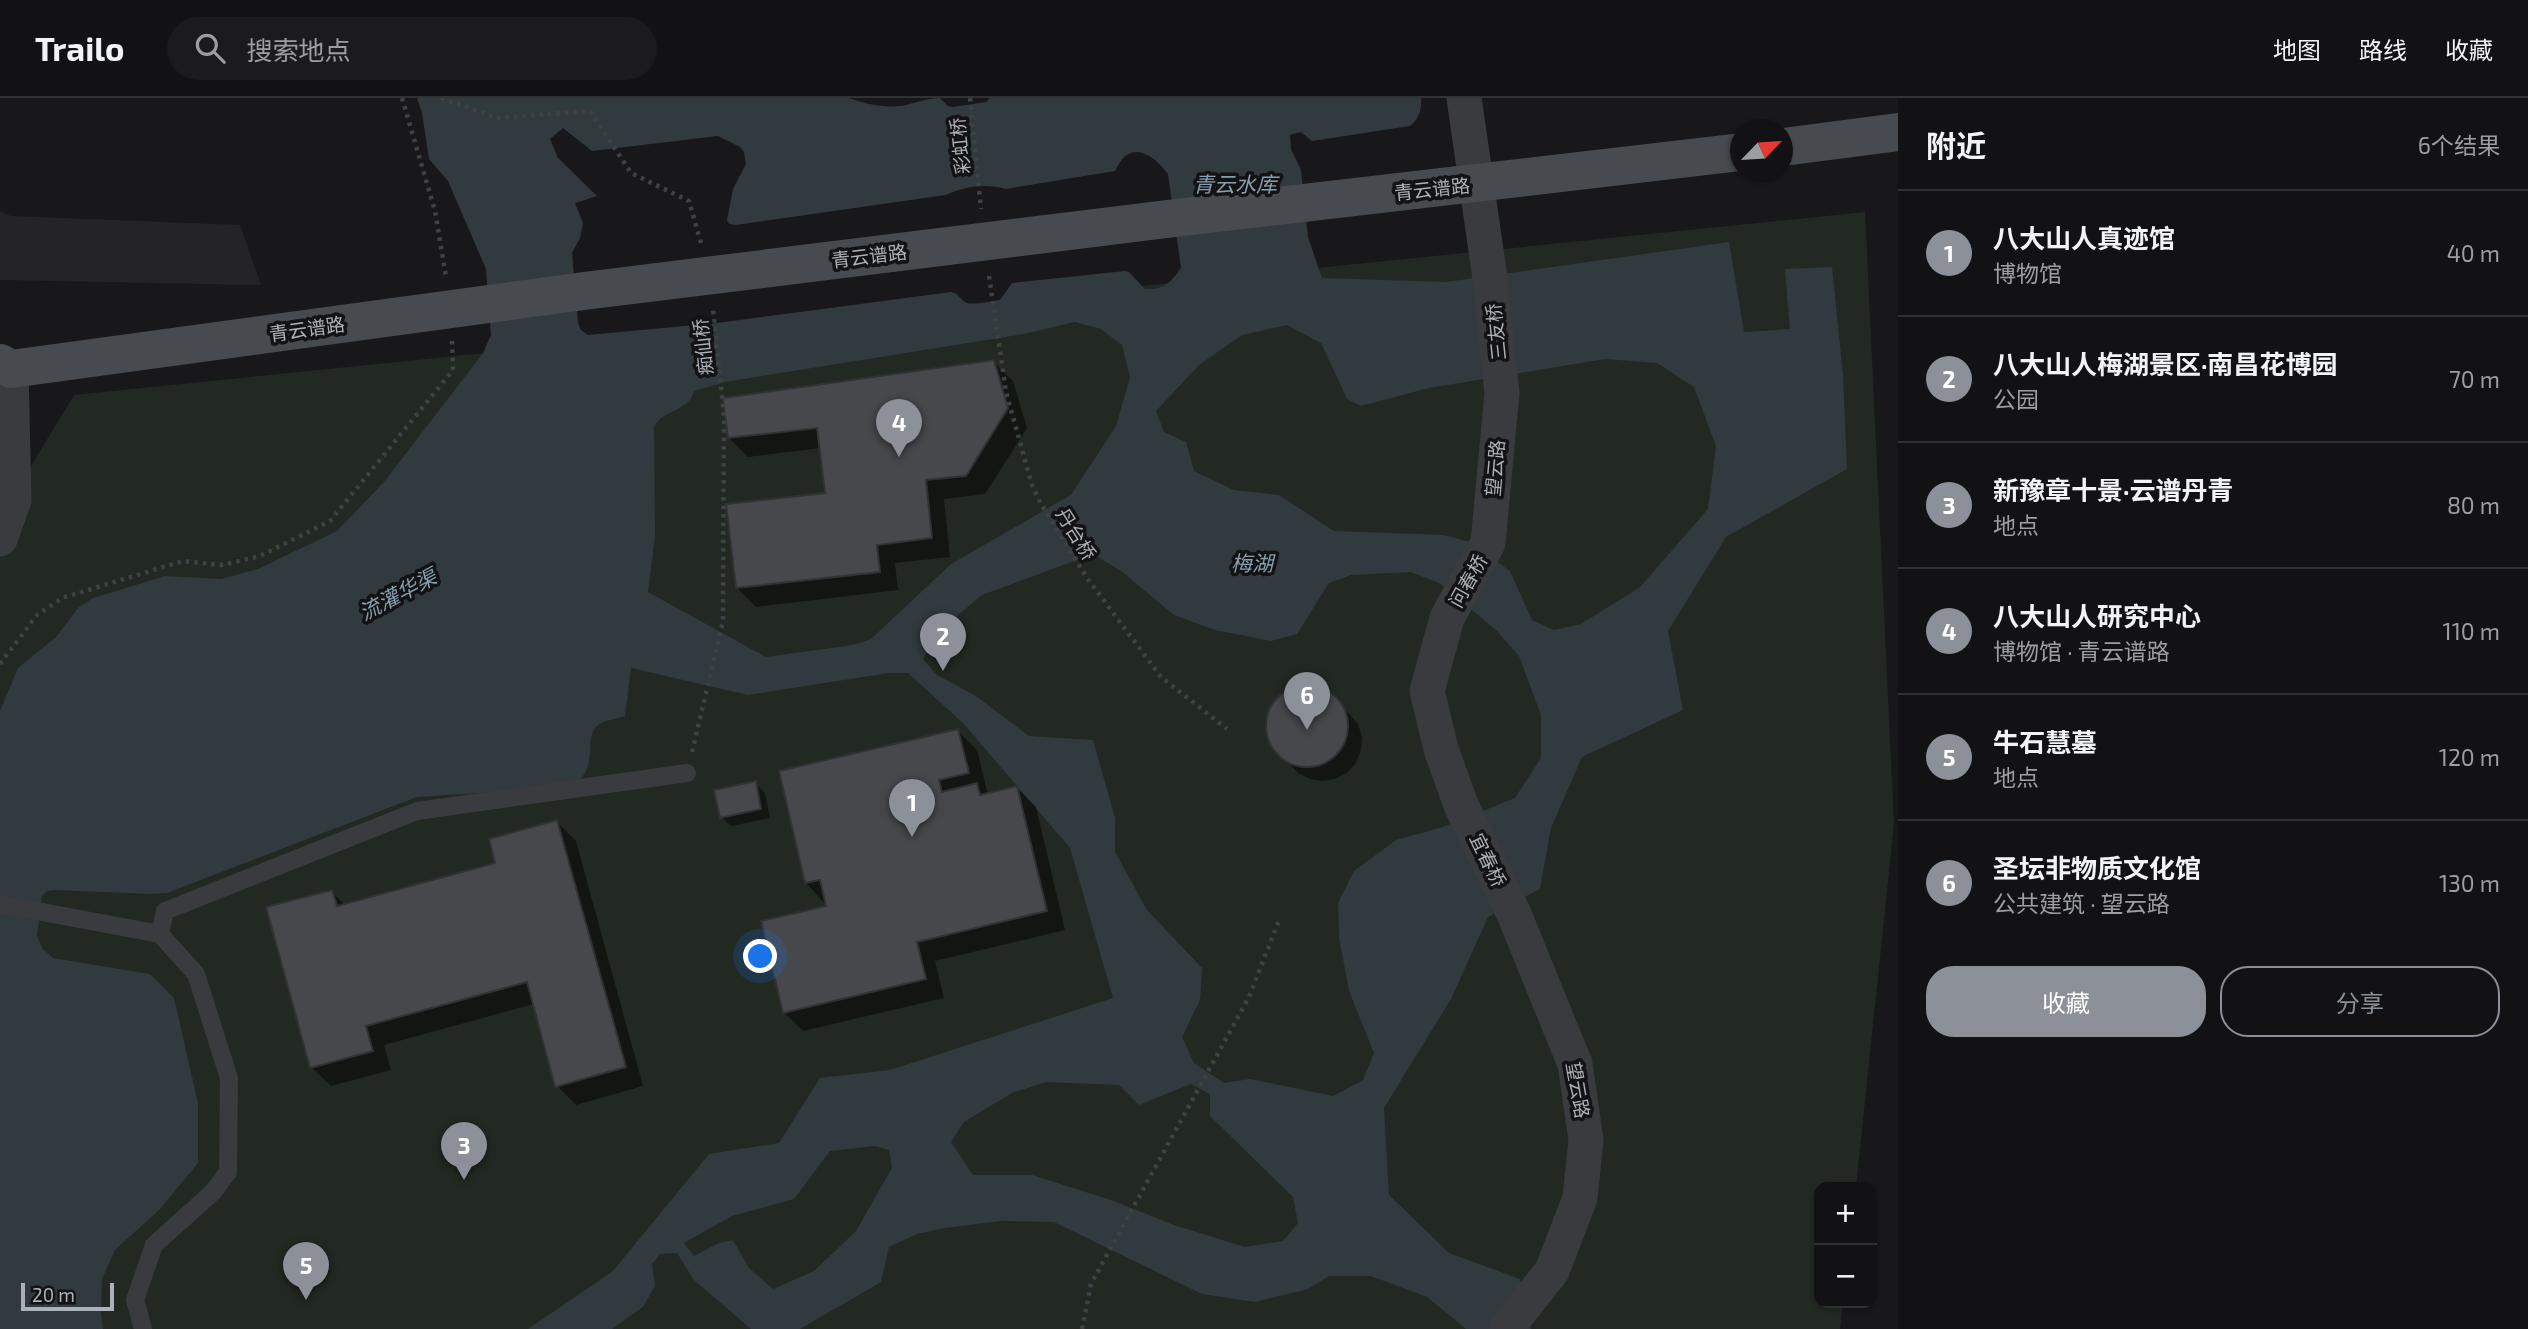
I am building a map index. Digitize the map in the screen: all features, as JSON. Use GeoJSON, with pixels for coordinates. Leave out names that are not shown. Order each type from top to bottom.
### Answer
{"type":"FeatureCollection","features":[{"type":"Feature","properties":{"kind":"street"},"geometry":{"type":"LineString","coordinates":[[1464,98],[1477,184]]}},
{"type":"Feature","properties":{"kind":"street"},"geometry":{"type":"LineString","coordinates":[[1793,146],[1898,132]]}},
{"type":"Feature","properties":{"kind":"street","name":"青云谱路"},"geometry":{"type":"LineString","coordinates":[[5,366],[1167,219],[1730,153]]}},
{"type":"Feature","properties":{"kind":"street","name":"三友桥"},"geometry":{"type":"LineString","coordinates":[[1477,184],[1502,393]]}},
{"type":"Feature","properties":{"kind":"street"},"geometry":{"type":"LineString","coordinates":[[0,539],[14,500],[5,366]]}},
{"type":"Feature","properties":{"kind":"street","name":"望云路"},"geometry":{"type":"LineString","coordinates":[[1488,543],[1502,393]]}},
{"type":"Feature","properties":{"kind":"street","name":"问春桥"},"geometry":{"type":"LineString","coordinates":[[1461,805],[1441,749],[1427,691],[1447,618],[1488,543]]}},
{"type":"Feature","properties":{"kind":"street","name":"宜春桥"},"geometry":{"type":"LineString","coordinates":[[1461,805],[1514,914]]}},
{"type":"Feature","properties":{"kind":"street","name":"望云路"},"geometry":{"type":"LineString","coordinates":[[1506,1329],[1552,1271],[1580,1198],[1586,1140],[1575,1063],[1514,914]]}},
{"type":"Feature","properties":{"kind":"lane"},"geometry":{"type":"LineString","coordinates":[[160,934],[165,911],[417,811],[687,773]]}},
{"type":"Feature","properties":{"kind":"lane"},"geometry":{"type":"LineString","coordinates":[[0,904],[160,934],[196,974],[229,1078],[228,1172],[213,1192],[154,1245],[135,1300],[143,1329]]}},
{"type":"Feature","properties":{"kind":"path"},"geometry":{"type":"LineString","coordinates":[[0,664],[37,615],[62,598],[183,561],[222,565],[260,556],[330,521],[453,370],[466,307],[402,98]]}},
{"type":"Feature","properties":{"kind":"path","name":"痴仙桥"},"geometry":{"type":"LineString","coordinates":[[441,98],[497,118],[590,111],[631,173],[689,201],[710,276],[723,416],[723,621],[687,773]]}},
{"type":"Feature","properties":{"kind":"path","name":"彩虹桥"},"geometry":{"type":"LineString","coordinates":[[970,98],[979,191]]}},
{"type":"Feature","properties":{"kind":"path","name":"丹台桥"},"geometry":{"type":"LineString","coordinates":[[992,298],[1006,392],[1032,485],[1041,504],[1087,578],[1161,677],[1227,729]]}},
{"type":"Feature","properties":{"kind":"path"},"geometry":{"type":"LineString","coordinates":[[1083,1329],[1091,1284],[1249,997],[1280,918]]}},
{"type":"Feature","properties":{"kind":"shaded area"},"geometry":{"type":"Polygon","coordinates":[[[0,211],[11,216],[240,225],[261,285],[0,280],[0,211]]]}},
{"type":"Feature","properties":{"kind":"shaded area"},"geometry":{"type":"Polygon","coordinates":[[[1865,212],[1894,824],[1857,1182],[1814,1182],[1814,1308],[1842,1308],[1840,1329],[0,1329],[0,517],[74,395],[1865,212]]]}},
{"type":"Feature","properties":{"kind":"water"},"geometry":{"type":"Polygon","coordinates":[[[417,98],[849,98],[869,104],[891,106],[940,98],[953,107],[986,102],[990,98],[1421,98],[1419,114],[1410,126],[1312,141],[1301,132],[1290,135],[1291,149],[1301,170],[1308,237],[1322,278],[1446,282],[1729,242],[1744,332],[1790,329],[1785,269],[1832,267],[1843,375],[1847,469],[1726,537],[1668,631],[1683,710],[1582,757],[1551,828],[1540,889],[1488,917],[1451,999],[1384,1108],[1389,1195],[1449,1253],[1520,1279],[1531,1329],[1466,1329],[1427,1297],[1371,1276],[1329,1276],[1308,1289],[1255,1302],[1202,1294],[1054,1222],[1001,1221],[917,1234],[889,1247],[881,1282],[800,1329],[751,1329],[694,1280],[677,1253],[660,1254],[652,1264],[655,1286],[643,1307],[612,1329],[528,1329],[613,1271],[709,1154],[779,1143],[820,1078],[890,1070],[1113,998],[1070,848],[963,723],[908,673],[889,673],[748,695],[631,668],[625,716],[597,726],[591,739],[586,771],[571,787],[417,797],[167,893],[56,890],[47,891],[42,896],[37,936],[43,949],[53,958],[150,974],[174,998],[198,1103],[198,1163],[160,1209],[115,1250],[102,1279],[103,1329],[0,1329],[0,711],[18,668],[56,637],[79,607],[93,598],[165,576],[221,579],[258,569],[337,531],[384,482],[483,353],[491,335],[486,269],[448,181],[429,159],[417,98]],[[563,128],[550,139],[558,158],[597,196],[575,203],[583,223],[580,238],[572,253],[578,323],[581,330],[588,335],[717,323],[951,292],[965,302],[978,304],[1000,300],[1012,283],[1125,271],[1145,289],[1152,289],[1166,284],[1181,268],[1168,174],[1160,164],[1143,153],[1130,153],[1115,171],[1006,189],[976,186],[946,195],[736,225],[729,224],[727,220],[733,189],[746,164],[744,152],[740,147],[718,136],[592,151],[563,128]],[[1075,322],[1024,334],[725,382],[694,391],[687,403],[663,417],[654,427],[655,536],[648,592],[766,657],[853,645],[871,639],[951,564],[1071,495],[1116,426],[1130,377],[1122,345],[1101,329],[1075,322]],[[1287,325],[1242,335],[1199,365],[1156,411],[1164,432],[1186,442],[1194,471],[1234,490],[1279,495],[1334,531],[1444,535],[1470,542],[1510,571],[1532,620],[1554,630],[1581,624],[1640,587],[1708,509],[1716,446],[1694,387],[1657,363],[1605,359],[1429,388],[1361,406],[1347,399],[1321,343],[1287,325]],[[1093,554],[982,595],[939,631],[923,659],[937,675],[976,696],[1029,736],[1093,740],[1115,818],[1115,852],[1147,910],[1202,968],[1200,1000],[1182,1037],[1194,1063],[1224,1083],[1250,1079],[1333,1096],[1363,1080],[1374,1053],[1349,991],[1339,937],[1338,903],[1354,871],[1396,840],[1443,827],[1515,798],[1541,758],[1541,715],[1519,656],[1496,630],[1439,583],[1411,572],[1351,575],[1329,583],[1297,634],[1271,641],[1215,630],[1174,615],[1121,571],[1093,554]],[[1046,1082],[1012,1093],[964,1122],[951,1142],[973,1175],[1032,1175],[1245,1247],[1283,1241],[1298,1223],[1293,1197],[1210,1116],[1210,1094],[1191,1084],[1139,1105],[1119,1085],[1046,1082]],[[875,1146],[830,1151],[794,1199],[732,1216],[684,1243],[694,1256],[719,1243],[733,1240],[749,1268],[773,1289],[814,1271],[856,1231],[892,1168],[889,1150],[875,1146]]]}},
{"type":"Feature","properties":{"kind":"building"},"geometry":{"type":"Polygon","coordinates":[[[994,360],[1008,408],[966,476],[926,480],[932,538],[877,545],[880,572],[736,588],[726,504],[825,493],[817,428],[728,438],[723,398],[994,360]]]}},
{"type":"Feature","properties":{"kind":"building"},"geometry":{"type":"Polygon","coordinates":[[[1299,685],[1315,685],[1330,692],[1341,703],[1348,718],[1345,742],[1336,755],[1315,767],[1299,767],[1284,760],[1273,749],[1266,734],[1266,718],[1273,703],[1284,692],[1299,685]]]}},
{"type":"Feature","properties":{"kind":"building"},"geometry":{"type":"Polygon","coordinates":[[[958,729],[969,773],[939,780],[942,792],[977,783],[980,795],[1017,786],[1047,911],[917,942],[926,979],[783,1013],[761,921],[826,906],[820,880],[805,883],[779,771],[958,729]]]}},
{"type":"Feature","properties":{"kind":"building"},"geometry":{"type":"Polygon","coordinates":[[[756,781],[761,809],[720,818],[714,790],[756,781]]]}},
{"type":"Feature","properties":{"kind":"building"},"geometry":{"type":"Polygon","coordinates":[[[557,820],[626,1067],[555,1087],[527,982],[366,1026],[373,1051],[310,1068],[266,907],[332,890],[337,906],[495,863],[489,839],[557,820]]]}},
{"type":"Feature","properties":{"kind":"place","name":"八大山人研究中心"},"geometry":{"type":"Point","coordinates":[899,457]}},
{"type":"Feature","properties":{"kind":"place","name":"八大山人梅湖景区·南昌花博园"},"geometry":{"type":"Point","coordinates":[943,671]}},
{"type":"Feature","properties":{"kind":"place","name":"圣坛非物质文化馆"},"geometry":{"type":"Point","coordinates":[1307,730]}},
{"type":"Feature","properties":{"kind":"place","name":"八大山人真迹馆"},"geometry":{"type":"Point","coordinates":[912,837]}},
{"type":"Feature","properties":{"kind":"place","name":"新豫章十景·云谱丹青"},"geometry":{"type":"Point","coordinates":[464,1180]}},
{"type":"Feature","properties":{"kind":"place","name":"牛石慧墓"},"geometry":{"type":"Point","coordinates":[306,1300]}},
{"type":"Feature","properties":{"kind":"water label","name":"青云水库"},"geometry":{"type":"Point","coordinates":[1235,185]}},
{"type":"Feature","properties":{"kind":"water label","name":"梅湖"},"geometry":{"type":"Point","coordinates":[1252,564]}},
{"type":"Feature","properties":{"kind":"water label","name":"流灌华渠"},"geometry":{"type":"Point","coordinates":[398,595]}}]}
